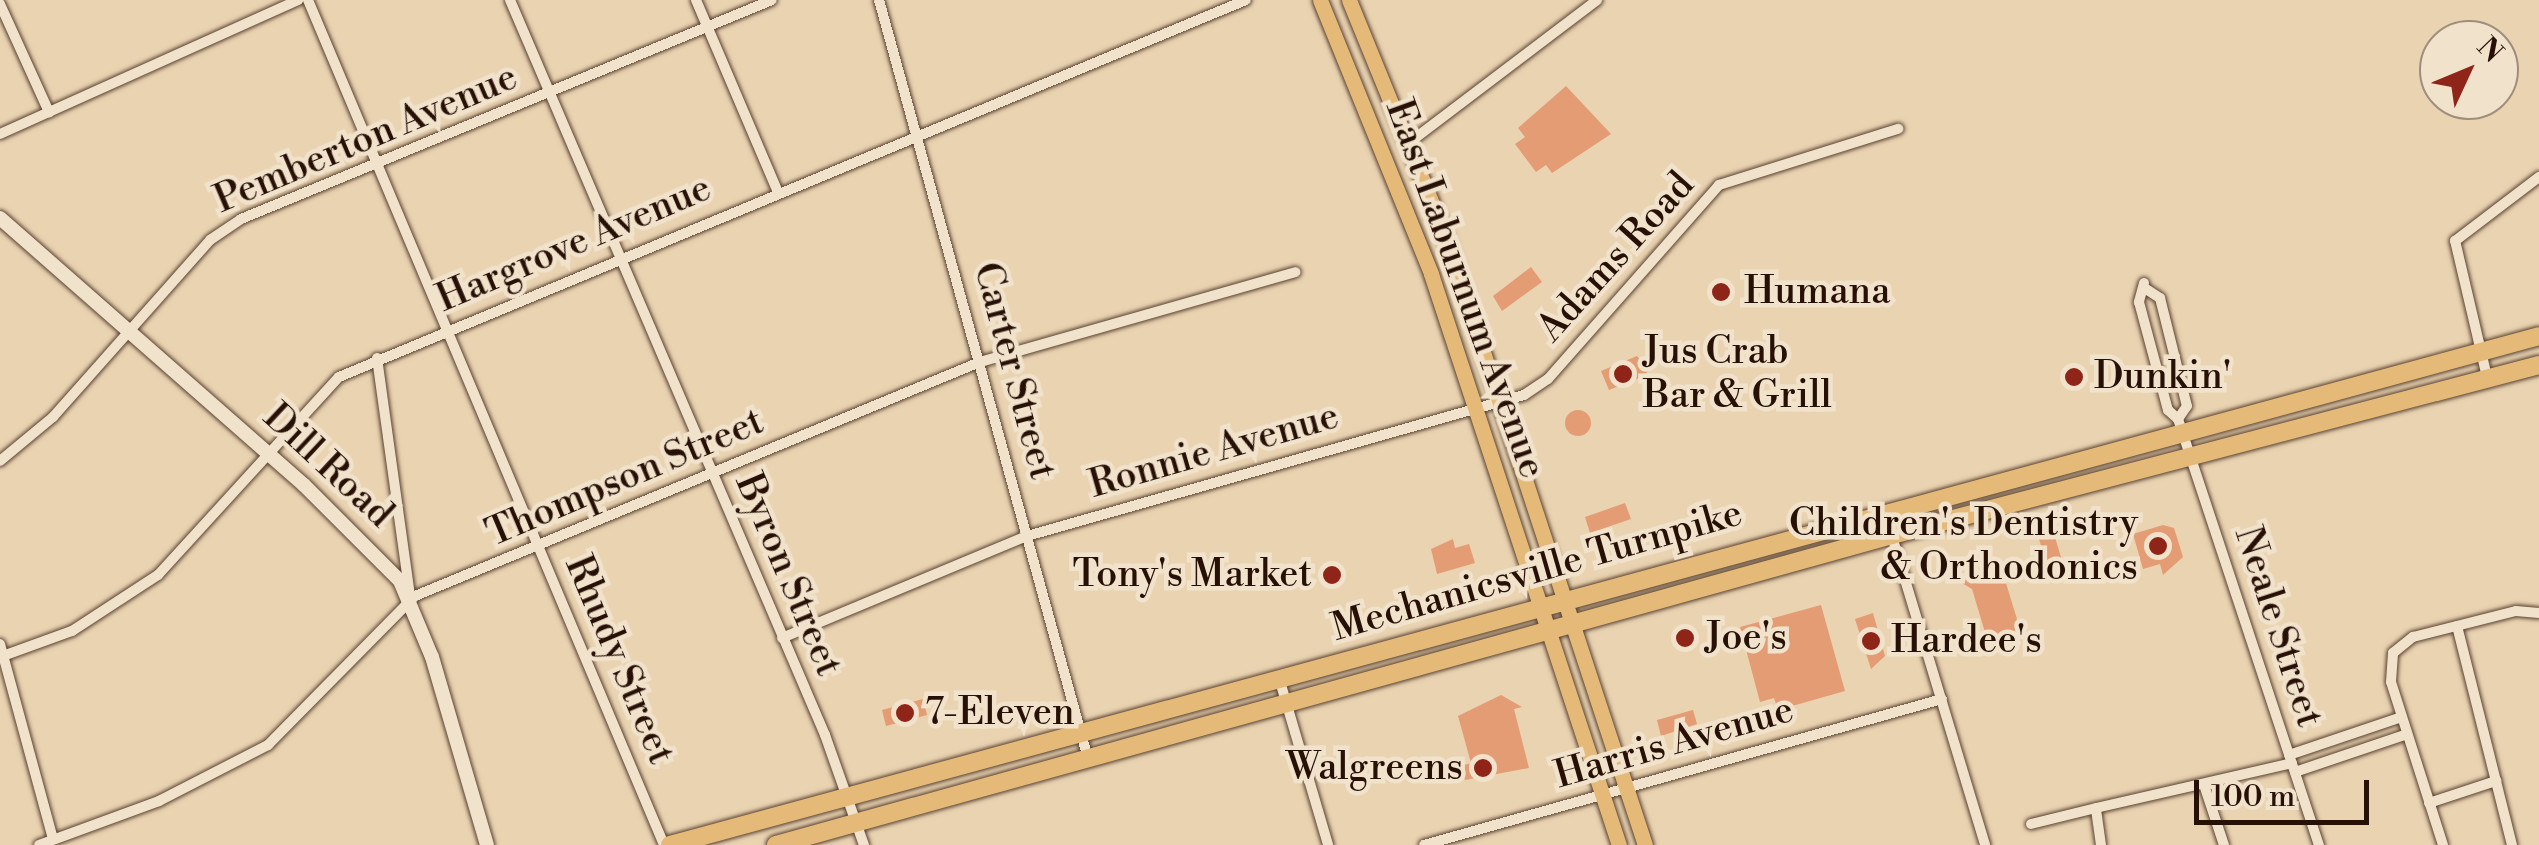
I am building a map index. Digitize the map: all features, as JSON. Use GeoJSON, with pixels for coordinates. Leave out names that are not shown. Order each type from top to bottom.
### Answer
{"type":"FeatureCollection","features":[{"type":"Feature","properties":{"kind":"highway","name":"Mechanicsville Turnpike"},"geometry":{"type":"LineString","coordinates":[[667,845],[2179,424],[2539,336]]}},
{"type":"Feature","properties":{"kind":"highway","name":"Mechanicsville Turnpike"},"geometry":{"type":"LineString","coordinates":[[776,845],[1892,534],[2539,366]]}},
{"type":"Feature","properties":{"kind":"main road","name":"East Laburnum Avenue"},"geometry":{"type":"LineString","coordinates":[[1320,0],[1476,408],[1549,630]]}},
{"type":"Feature","properties":{"kind":"main road","name":"East Laburnum Avenue"},"geometry":{"type":"LineString","coordinates":[[1349,0],[1410,142],[1572,624]]}},
{"type":"Feature","properties":{"kind":"main road"},"geometry":{"type":"LineString","coordinates":[[1572,624],[1645,845]]}},
{"type":"Feature","properties":{"kind":"main road"},"geometry":{"type":"LineString","coordinates":[[1549,630],[1619,845]]}},
{"type":"Feature","properties":{"kind":"street"},"geometry":{"type":"LineString","coordinates":[[0,134],[298,0]]}},
{"type":"Feature","properties":{"kind":"street","name":"Rhudy Street"},"geometry":{"type":"LineString","coordinates":[[308,0],[667,845]]}},
{"type":"Feature","properties":{"kind":"street","name":"Byron Street"},"geometry":{"type":"LineString","coordinates":[[510,0],[782,638],[848,796],[864,845]]}},
{"type":"Feature","properties":{"kind":"street"},"geometry":{"type":"LineString","coordinates":[[696,0],[778,192]]}},
{"type":"Feature","properties":{"kind":"street","name":"Pemberton Avenue"},"geometry":{"type":"LineString","coordinates":[[0,461],[53,417],[127,329],[225,230],[376,163],[772,0]]}},
{"type":"Feature","properties":{"kind":"street","name":"Carter Street"},"geometry":{"type":"LineString","coordinates":[[879,0],[1088,759]]}},
{"type":"Feature","properties":{"kind":"street","name":"Hargrove Avenue"},"geometry":{"type":"LineString","coordinates":[[2,656],[72,631],[158,574],[339,376],[1246,0]]}},
{"type":"Feature","properties":{"kind":"street"},"geometry":{"type":"LineString","coordinates":[[1410,142],[1597,0]]}},
{"type":"Feature","properties":{"kind":"street"},"geometry":{"type":"LineString","coordinates":[[0,4],[49,112]]}},
{"type":"Feature","properties":{"kind":"street","name":"Adams Road"},"geometry":{"type":"LineString","coordinates":[[1500,402],[1548,379],[1718,185],[1898,129]]}},
{"type":"Feature","properties":{"kind":"street"},"geometry":{"type":"LineString","coordinates":[[2487,378],[2458,236],[2539,178]]}},
{"type":"Feature","properties":{"kind":"street","name":"Dill Road"},"geometry":{"type":"LineString","coordinates":[[0,218],[267,452],[376,553],[411,598],[487,845]]}},
{"type":"Feature","properties":{"kind":"street","name":"Thompson Street"},"geometry":{"type":"LineString","coordinates":[[39,845],[52,836],[159,801],[268,744],[411,598],[980,362],[1296,272]]}},
{"type":"Feature","properties":{"kind":"street"},"geometry":{"type":"LineString","coordinates":[[2145,286],[2160,298],[2187,406],[2179,424],[2168,410],[2139,302],[2145,286]]}},
{"type":"Feature","properties":{"kind":"street"},"geometry":{"type":"LineString","coordinates":[[377,358],[411,598]]}},
{"type":"Feature","properties":{"kind":"street","name":"Ronnie Avenue"},"geometry":{"type":"LineString","coordinates":[[782,638],[1027,536],[1500,402]]}},
{"type":"Feature","properties":{"kind":"street","name":"Neale Street"},"geometry":{"type":"LineString","coordinates":[[2179,424],[2320,845]]}},
{"type":"Feature","properties":{"kind":"street"},"geometry":{"type":"LineString","coordinates":[[1884,509],[1986,845]]}},
{"type":"Feature","properties":{"kind":"street"},"geometry":{"type":"LineString","coordinates":[[2443,845],[2402,717],[2393,654],[2413,637],[2516,610],[2539,613]]}},
{"type":"Feature","properties":{"kind":"street"},"geometry":{"type":"LineString","coordinates":[[2457,626],[2512,845]]}},
{"type":"Feature","properties":{"kind":"street"},"geometry":{"type":"LineString","coordinates":[[0,644],[52,836]]}},
{"type":"Feature","properties":{"kind":"street"},"geometry":{"type":"LineString","coordinates":[[1278,677],[1328,845]]}},
{"type":"Feature","properties":{"kind":"street","name":"Harris Avenue"},"geometry":{"type":"LineString","coordinates":[[1424,845],[1942,698]]}},
{"type":"Feature","properties":{"kind":"street"},"geometry":{"type":"LineString","coordinates":[[2292,763],[2402,717]]}},
{"type":"Feature","properties":{"kind":"street"},"geometry":{"type":"LineString","coordinates":[[2030,824],[2205,788],[2407,734]]}},
{"type":"Feature","properties":{"kind":"street"},"geometry":{"type":"LineString","coordinates":[[2429,803],[2496,780]]}},
{"type":"Feature","properties":{"kind":"street"},"geometry":{"type":"LineString","coordinates":[[2205,788],[2224,845]]}},
{"type":"Feature","properties":{"kind":"street"},"geometry":{"type":"LineString","coordinates":[[2096,808],[2101,845]]}},
{"type":"Feature","properties":{"kind":"building"},"geometry":{"type":"Polygon","coordinates":[[[1566,86],[1611,134],[1552,173],[1546,165],[1536,172],[1515,144],[1525,137],[1518,128],[1566,86]]]}},
{"type":"Feature","properties":{"kind":"building"},"geometry":{"type":"Polygon","coordinates":[[[1531,267],[1542,282],[1502,311],[1493,296],[1531,267]]]}},
{"type":"Feature","properties":{"kind":"building","name":"Jus Crab Bar & Grill"},"geometry":{"type":"Polygon","coordinates":[[[1637,356],[1649,370],[1644,376],[1609,390],[1601,371],[1637,356]]]}},
{"type":"Feature","properties":{"kind":"building"},"geometry":{"type":"Polygon","coordinates":[[[1578,410],[1587,414],[1591,423],[1587,432],[1578,436],[1569,432],[1565,423],[1569,414],[1578,410]]]}},
{"type":"Feature","properties":{"kind":"building"},"geometry":{"type":"Polygon","coordinates":[[[1625,503],[1631,519],[1590,533],[1585,517],[1625,503]]]}},
{"type":"Feature","properties":{"kind":"building","name":"Children's Dentistry & Orthodonics"},"geometry":{"type":"Polygon","coordinates":[[[2163,525],[2174,528],[2183,557],[2163,575],[2160,564],[2143,569],[2133,534],[2163,525]]]}},
{"type":"Feature","properties":{"kind":"building"},"geometry":{"type":"Polygon","coordinates":[[[2054,534],[2067,577],[2052,582],[2039,539],[2054,534]]]}},
{"type":"Feature","properties":{"kind":"building"},"geometry":{"type":"Polygon","coordinates":[[[1453,539],[1455,548],[1469,544],[1475,563],[1437,574],[1431,549],[1453,539]]]}},
{"type":"Feature","properties":{"kind":"building"},"geometry":{"type":"Polygon","coordinates":[[[2002,570],[2020,629],[1987,639],[1972,589],[1960,582],[2002,570]]]}},
{"type":"Feature","properties":{"kind":"building"},"geometry":{"type":"Polygon","coordinates":[[[1821,605],[1845,691],[1778,710],[1774,698],[1760,702],[1740,627],[1821,605]]]}},
{"type":"Feature","properties":{"kind":"building","name":"Hardee's"},"geometry":{"type":"Polygon","coordinates":[[[1873,613],[1885,656],[1871,669],[1855,619],[1873,613]]]}},
{"type":"Feature","properties":{"kind":"building","name":"Walgreens"},"geometry":{"type":"Polygon","coordinates":[[[1501,695],[1522,707],[1514,709],[1529,768],[1465,780],[1461,766],[1471,763],[1458,716],[1501,695]]]}},
{"type":"Feature","properties":{"kind":"building","name":"7-Eleven"},"geometry":{"type":"Polygon","coordinates":[[[923,699],[927,715],[886,726],[882,710],[923,699]]]}},
{"type":"Feature","properties":{"kind":"building"},"geometry":{"type":"Polygon","coordinates":[[[1693,710],[1697,724],[1661,736],[1657,720],[1693,710]]]}},
{"type":"Feature","properties":{"kind":"place","name":"Humana"},"geometry":{"type":"Point","coordinates":[1721,292]}},
{"type":"Feature","properties":{"kind":"place","name":"Jus Crab Bar & Grill"},"geometry":{"type":"Point","coordinates":[1623,374]}},
{"type":"Feature","properties":{"kind":"place","name":"Dunkin'"},"geometry":{"type":"Point","coordinates":[2074,377]}},
{"type":"Feature","properties":{"kind":"place","name":"Children's Dentistry & Orthodonics"},"geometry":{"type":"Point","coordinates":[2158,546]}},
{"type":"Feature","properties":{"kind":"place","name":"Tony's Market"},"geometry":{"type":"Point","coordinates":[1332,575]}},
{"type":"Feature","properties":{"kind":"place","name":"Joe's"},"geometry":{"type":"Point","coordinates":[1685,638]}},
{"type":"Feature","properties":{"kind":"place","name":"Hardee's"},"geometry":{"type":"Point","coordinates":[1871,641]}},
{"type":"Feature","properties":{"kind":"place","name":"7-Eleven"},"geometry":{"type":"Point","coordinates":[905,713]}},
{"type":"Feature","properties":{"kind":"place","name":"Walgreens"},"geometry":{"type":"Point","coordinates":[1483,768]}}]}
